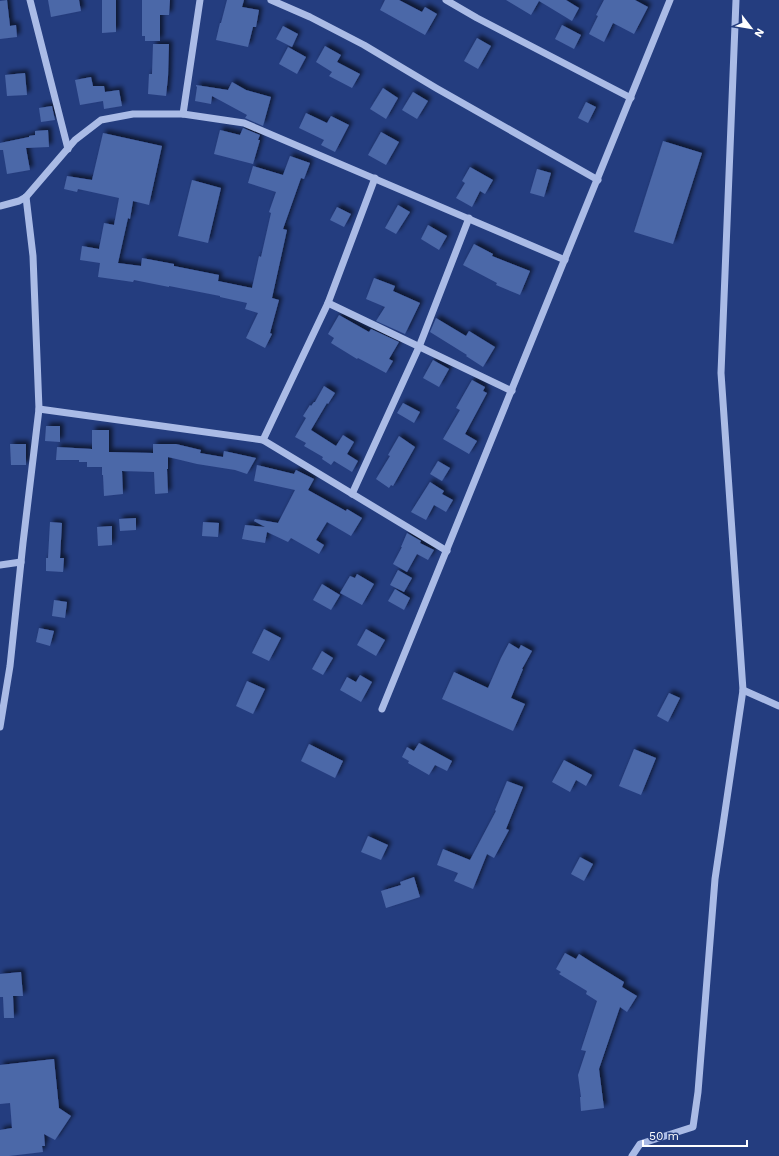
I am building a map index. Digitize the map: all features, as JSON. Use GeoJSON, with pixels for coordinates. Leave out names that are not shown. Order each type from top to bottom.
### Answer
{"type":"FeatureCollection","features":[{"type":"Feature","properties":{"kind":"street"},"geometry":{"type":"LineString","coordinates":[[30,0],[68,149]]}},
{"type":"Feature","properties":{"kind":"street"},"geometry":{"type":"LineString","coordinates":[[183,114],[200,0]]}},
{"type":"Feature","properties":{"kind":"street"},"geometry":{"type":"LineString","coordinates":[[271,0],[310,17],[364,45],[436,88],[598,180]]}},
{"type":"Feature","properties":{"kind":"street"},"geometry":{"type":"LineString","coordinates":[[446,0],[477,18],[631,98]]}},
{"type":"Feature","properties":{"kind":"street"},"geometry":{"type":"LineString","coordinates":[[382,709],[670,0]]}},
{"type":"Feature","properties":{"kind":"street"},"geometry":{"type":"LineString","coordinates":[[632,1156],[640,1144],[693,1127],[698,1092],[715,879],[743,690],[721,373],[736,0]]}},
{"type":"Feature","properties":{"kind":"street"},"geometry":{"type":"LineString","coordinates":[[0,206],[19,201],[26,197],[75,140],[101,120],[133,114],[183,114],[244,123],[565,260]]}},
{"type":"Feature","properties":{"kind":"street"},"geometry":{"type":"LineString","coordinates":[[263,440],[328,303],[375,178]]}},
{"type":"Feature","properties":{"kind":"street"},"geometry":{"type":"LineString","coordinates":[[0,727],[10,666],[39,409],[33,256],[26,197]]}},
{"type":"Feature","properties":{"kind":"street"},"geometry":{"type":"LineString","coordinates":[[352,494],[419,347],[469,218]]}},
{"type":"Feature","properties":{"kind":"street"},"geometry":{"type":"LineString","coordinates":[[328,303],[512,391]]}},
{"type":"Feature","properties":{"kind":"street"},"geometry":{"type":"LineString","coordinates":[[39,409],[263,440],[446,551]]}},
{"type":"Feature","properties":{"kind":"street"},"geometry":{"type":"LineString","coordinates":[[0,566],[21,562]]}},
{"type":"Feature","properties":{"kind":"street"},"geometry":{"type":"LineString","coordinates":[[743,690],[779,706]]}},
{"type":"Feature","properties":{"kind":"building"},"geometry":{"type":"Polygon","coordinates":[[[7,0],[10,26],[16,25],[17,37],[0,39],[0,1],[7,0]]]}},
{"type":"Feature","properties":{"kind":"building"},"geometry":{"type":"Polygon","coordinates":[[[48,0],[79,0],[81,11],[51,17],[48,0]]]}},
{"type":"Feature","properties":{"kind":"building"},"geometry":{"type":"Polygon","coordinates":[[[102,0],[116,0],[116,32],[102,33],[102,0]]]}},
{"type":"Feature","properties":{"kind":"building"},"geometry":{"type":"Polygon","coordinates":[[[142,0],[170,0],[169,15],[160,15],[160,41],[145,41],[145,36],[142,36],[142,0]]]}},
{"type":"Feature","properties":{"kind":"building"},"geometry":{"type":"Polygon","coordinates":[[[227,0],[244,0],[242,7],[259,10],[256,27],[253,27],[248,47],[216,40],[227,0]]]}},
{"type":"Feature","properties":{"kind":"building"},"geometry":{"type":"Polygon","coordinates":[[[385,0],[399,0],[422,12],[425,7],[437,14],[425,35],[380,10],[385,0]]]}},
{"type":"Feature","properties":{"kind":"building"},"geometry":{"type":"Polygon","coordinates":[[[506,0],[566,0],[579,8],[572,21],[539,1],[531,15],[506,0]]]}},
{"type":"Feature","properties":{"kind":"building"},"geometry":{"type":"Polygon","coordinates":[[[604,0],[635,0],[648,7],[634,34],[613,23],[604,42],[589,34],[598,16],[596,15],[604,0]]]}},
{"type":"Feature","properties":{"kind":"building"},"geometry":{"type":"Polygon","coordinates":[[[562,25],[581,35],[574,49],[555,39],[562,25]]]}},
{"type":"Feature","properties":{"kind":"building"},"geometry":{"type":"Polygon","coordinates":[[[283,26],[298,34],[292,47],[276,39],[283,26]]]}},
{"type":"Feature","properties":{"kind":"building"},"geometry":{"type":"Polygon","coordinates":[[[477,38],[491,46],[478,69],[464,61],[477,38]]]}},
{"type":"Feature","properties":{"kind":"building"},"geometry":{"type":"Polygon","coordinates":[[[153,44],[169,44],[166,96],[148,94],[149,74],[152,74],[153,44]]]}},
{"type":"Feature","properties":{"kind":"building"},"geometry":{"type":"Polygon","coordinates":[[[325,46],[341,55],[337,62],[360,74],[352,88],[329,76],[332,72],[316,62],[325,46]]]}},
{"type":"Feature","properties":{"kind":"building"},"geometry":{"type":"Polygon","coordinates":[[[288,47],[306,57],[297,74],[279,64],[288,47]]]}},
{"type":"Feature","properties":{"kind":"building"},"geometry":{"type":"Polygon","coordinates":[[[25,73],[27,95],[7,96],[5,75],[25,73]]]}},
{"type":"Feature","properties":{"kind":"building"},"geometry":{"type":"Polygon","coordinates":[[[91,77],[93,86],[104,86],[105,92],[119,90],[122,106],[104,109],[103,101],[80,105],[75,80],[91,77]]]}},
{"type":"Feature","properties":{"kind":"building"},"geometry":{"type":"Polygon","coordinates":[[[232,82],[246,90],[271,97],[263,126],[245,118],[247,115],[212,96],[211,104],[195,101],[196,85],[228,90],[232,82]]]}},
{"type":"Feature","properties":{"kind":"building"},"geometry":{"type":"Polygon","coordinates":[[[383,88],[398,98],[386,119],[370,109],[383,88]]]}},
{"type":"Feature","properties":{"kind":"building"},"geometry":{"type":"Polygon","coordinates":[[[413,92],[428,101],[417,119],[402,110],[413,92]]]}},
{"type":"Feature","properties":{"kind":"building"},"geometry":{"type":"Polygon","coordinates":[[[586,102],[596,107],[588,123],[578,118],[586,102]]]}},
{"type":"Feature","properties":{"kind":"building"},"geometry":{"type":"Polygon","coordinates":[[[52,106],[55,120],[41,122],[39,108],[52,106]]]}},
{"type":"Feature","properties":{"kind":"building"},"geometry":{"type":"Polygon","coordinates":[[[306,113],[327,123],[331,116],[349,125],[335,152],[321,145],[324,140],[299,128],[306,113]]]}},
{"type":"Feature","properties":{"kind":"building"},"geometry":{"type":"Polygon","coordinates":[[[243,128],[260,135],[253,164],[214,154],[220,130],[240,135],[243,128]]]}},
{"type":"Feature","properties":{"kind":"building"},"geometry":{"type":"Polygon","coordinates":[[[48,130],[49,147],[26,148],[30,170],[7,174],[3,150],[0,150],[0,143],[35,135],[35,131],[48,130]]]}},
{"type":"Feature","properties":{"kind":"building"},"geometry":{"type":"Polygon","coordinates":[[[381,132],[399,142],[386,165],[368,155],[381,132]]]}},
{"type":"Feature","properties":{"kind":"building"},"geometry":{"type":"Polygon","coordinates":[[[103,133],[162,146],[149,205],[133,201],[130,219],[128,218],[118,263],[141,266],[142,258],[219,275],[218,281],[252,288],[271,213],[269,212],[276,192],[248,183],[253,166],[283,175],[290,156],[310,163],[304,179],[301,178],[283,229],[287,230],[272,298],[279,300],[270,333],[272,334],[265,348],[246,338],[258,313],[245,309],[247,303],[169,286],[134,280],[133,282],[98,277],[100,263],[80,260],[82,246],[99,249],[104,223],[114,225],[119,198],[78,189],[77,192],[64,189],[67,176],[92,180],[103,133]]]}},
{"type":"Feature","properties":{"kind":"building"},"geometry":{"type":"Polygon","coordinates":[[[663,141],[702,153],[673,244],[634,232],[663,141]]]}},
{"type":"Feature","properties":{"kind":"building"},"geometry":{"type":"Polygon","coordinates":[[[470,167],[493,180],[485,194],[480,191],[472,207],[456,198],[465,183],[462,181],[470,167]]]}},
{"type":"Feature","properties":{"kind":"building"},"geometry":{"type":"Polygon","coordinates":[[[537,169],[551,173],[544,197],[530,193],[537,169]]]}},
{"type":"Feature","properties":{"kind":"building"},"geometry":{"type":"Polygon","coordinates":[[[192,180],[221,188],[208,243],[178,236],[192,180]]]}},
{"type":"Feature","properties":{"kind":"building"},"geometry":{"type":"Polygon","coordinates":[[[398,205],[410,212],[396,234],[385,228],[398,205]]]}},
{"type":"Feature","properties":{"kind":"building"},"geometry":{"type":"Polygon","coordinates":[[[337,207],[351,214],[344,227],[330,220],[337,207]]]}},
{"type":"Feature","properties":{"kind":"building"},"geometry":{"type":"Polygon","coordinates":[[[428,225],[447,236],[439,250],[421,239],[428,225]]]}},
{"type":"Feature","properties":{"kind":"building"},"geometry":{"type":"Polygon","coordinates":[[[474,244],[493,254],[492,256],[530,271],[520,295],[496,285],[497,283],[463,265],[474,244]]]}},
{"type":"Feature","properties":{"kind":"building"},"geometry":{"type":"Polygon","coordinates":[[[374,278],[395,286],[393,291],[420,303],[405,334],[376,321],[385,307],[366,299],[374,278]]]}},
{"type":"Feature","properties":{"kind":"building"},"geometry":{"type":"Polygon","coordinates":[[[339,315],[369,332],[371,329],[399,342],[389,359],[393,361],[386,373],[358,358],[357,359],[331,343],[334,338],[328,334],[339,315]]]}},
{"type":"Feature","properties":{"kind":"building"},"geometry":{"type":"Polygon","coordinates":[[[436,318],[466,336],[469,331],[495,347],[483,367],[430,332],[436,318]]]}},
{"type":"Feature","properties":{"kind":"building"},"geometry":{"type":"Polygon","coordinates":[[[433,360],[449,369],[439,387],[423,378],[433,360]]]}},
{"type":"Feature","properties":{"kind":"building"},"geometry":{"type":"Polygon","coordinates":[[[472,380],[485,387],[483,391],[487,393],[465,434],[477,441],[469,454],[443,439],[460,410],[456,408],[472,380]]]}},
{"type":"Feature","properties":{"kind":"building"},"geometry":{"type":"Polygon","coordinates":[[[324,386],[335,393],[328,404],[327,403],[311,430],[336,446],[343,435],[354,442],[347,454],[358,461],[352,472],[334,461],[331,465],[322,459],[323,457],[304,446],[306,443],[295,437],[306,418],[303,416],[310,405],[311,406],[315,402],[324,386]]]}},
{"type":"Feature","properties":{"kind":"building"},"geometry":{"type":"Polygon","coordinates":[[[403,403],[420,412],[414,423],[397,413],[403,403]]]}},
{"type":"Feature","properties":{"kind":"building"},"geometry":{"type":"Polygon","coordinates":[[[46,426],[60,426],[60,442],[45,441],[46,426]]]}},
{"type":"Feature","properties":{"kind":"building"},"geometry":{"type":"Polygon","coordinates":[[[92,430],[109,430],[109,452],[153,453],[153,444],[176,444],[201,450],[200,453],[223,457],[224,451],[256,458],[247,474],[235,470],[197,464],[168,457],[168,493],[155,494],[154,472],[122,471],[123,494],[104,496],[102,467],[87,467],[87,462],[79,462],[79,460],[56,460],[57,447],[92,449],[92,430]]]}},
{"type":"Feature","properties":{"kind":"building"},"geometry":{"type":"Polygon","coordinates":[[[399,436],[415,447],[393,486],[391,485],[389,488],[376,479],[390,456],[388,455],[399,436]]]}},
{"type":"Feature","properties":{"kind":"building"},"geometry":{"type":"Polygon","coordinates":[[[10,444],[26,444],[26,465],[11,465],[10,444]]]}},
{"type":"Feature","properties":{"kind":"building"},"geometry":{"type":"Polygon","coordinates":[[[438,461],[450,468],[442,481],[430,474],[438,461]]]}},
{"type":"Feature","properties":{"kind":"building"},"geometry":{"type":"Polygon","coordinates":[[[257,465],[294,474],[296,470],[314,479],[308,490],[362,518],[351,536],[327,522],[316,540],[324,545],[319,554],[291,538],[288,542],[267,532],[265,543],[242,539],[245,525],[265,527],[254,521],[255,519],[278,523],[295,490],[254,481],[257,465]]]}},
{"type":"Feature","properties":{"kind":"building"},"geometry":{"type":"Polygon","coordinates":[[[430,482],[444,491],[442,494],[453,500],[446,512],[434,505],[426,520],[411,512],[430,482]]]}},
{"type":"Feature","properties":{"kind":"building"},"geometry":{"type":"Polygon","coordinates":[[[136,518],[136,530],[120,531],[119,519],[136,518]]]}},
{"type":"Feature","properties":{"kind":"building"},"geometry":{"type":"Polygon","coordinates":[[[50,522],[62,523],[60,558],[64,558],[63,572],[46,571],[50,522]]]}},
{"type":"Feature","properties":{"kind":"building"},"geometry":{"type":"Polygon","coordinates":[[[203,522],[219,523],[218,537],[202,536],[203,522]]]}},
{"type":"Feature","properties":{"kind":"building"},"geometry":{"type":"Polygon","coordinates":[[[112,526],[112,545],[98,546],[97,527],[112,526]]]}},
{"type":"Feature","properties":{"kind":"building"},"geometry":{"type":"Polygon","coordinates":[[[407,533],[421,541],[420,543],[434,550],[428,560],[417,554],[407,572],[393,564],[402,547],[407,533]]]}},
{"type":"Feature","properties":{"kind":"building"},"geometry":{"type":"Polygon","coordinates":[[[398,570],[412,578],[404,592],[390,585],[398,570]]]}},
{"type":"Feature","properties":{"kind":"building"},"geometry":{"type":"Polygon","coordinates":[[[357,574],[374,584],[362,605],[340,593],[350,576],[355,578],[357,574]]]}},
{"type":"Feature","properties":{"kind":"building"},"geometry":{"type":"Polygon","coordinates":[[[322,584],[340,595],[331,610],[313,600],[322,584]]]}},
{"type":"Feature","properties":{"kind":"building"},"geometry":{"type":"Polygon","coordinates":[[[395,589],[410,598],[404,610],[388,601],[395,589]]]}},
{"type":"Feature","properties":{"kind":"building"},"geometry":{"type":"Polygon","coordinates":[[[54,600],[67,602],[65,618],[52,616],[54,600]]]}},
{"type":"Feature","properties":{"kind":"building"},"geometry":{"type":"Polygon","coordinates":[[[39,628],[54,631],[50,646],[36,642],[39,628]]]}},
{"type":"Feature","properties":{"kind":"building"},"geometry":{"type":"Polygon","coordinates":[[[264,629],[281,638],[269,661],[252,653],[264,629]]]}},
{"type":"Feature","properties":{"kind":"building"},"geometry":{"type":"Polygon","coordinates":[[[366,629],[385,640],[376,656],[357,645],[366,629]]]}},
{"type":"Feature","properties":{"kind":"building"},"geometry":{"type":"Polygon","coordinates":[[[509,643],[519,649],[521,645],[532,651],[522,669],[511,698],[525,704],[513,731],[442,699],[454,672],[488,688],[509,643]]]}},
{"type":"Feature","properties":{"kind":"building"},"geometry":{"type":"Polygon","coordinates":[[[322,651],[333,658],[323,675],[312,669],[322,651]]]}},
{"type":"Feature","properties":{"kind":"building"},"geometry":{"type":"Polygon","coordinates":[[[360,675],[372,682],[361,702],[340,690],[347,677],[356,682],[360,675]]]}},
{"type":"Feature","properties":{"kind":"building"},"geometry":{"type":"Polygon","coordinates":[[[247,681],[265,689],[253,714],[236,706],[247,681]]]}},
{"type":"Feature","properties":{"kind":"building"},"geometry":{"type":"Polygon","coordinates":[[[669,693],[680,698],[668,722],[657,716],[669,693]]]}},
{"type":"Feature","properties":{"kind":"building"},"geometry":{"type":"Polygon","coordinates":[[[419,743],[452,761],[447,771],[435,765],[429,775],[408,763],[409,761],[402,757],[407,747],[414,751],[419,743]]]}},
{"type":"Feature","properties":{"kind":"building"},"geometry":{"type":"Polygon","coordinates":[[[309,744],[343,761],[335,778],[301,761],[309,744]]]}},
{"type":"Feature","properties":{"kind":"building"},"geometry":{"type":"Polygon","coordinates":[[[634,749],[656,758],[641,795],[619,786],[634,749]]]}},
{"type":"Feature","properties":{"kind":"building"},"geometry":{"type":"Polygon","coordinates":[[[564,760],[592,775],[586,786],[576,780],[570,792],[552,782],[564,760]]]}},
{"type":"Feature","properties":{"kind":"building"},"geometry":{"type":"Polygon","coordinates":[[[507,781],[523,787],[506,829],[509,830],[494,858],[487,854],[473,889],[454,881],[458,873],[437,865],[443,849],[470,860],[496,811],[495,810],[507,781]]]}},
{"type":"Feature","properties":{"kind":"building"},"geometry":{"type":"Polygon","coordinates":[[[368,836],[388,845],[381,860],[361,852],[368,836]]]}},
{"type":"Feature","properties":{"kind":"building"},"geometry":{"type":"Polygon","coordinates":[[[580,857],[593,864],[584,881],[571,874],[580,857]]]}},
{"type":"Feature","properties":{"kind":"building"},"geometry":{"type":"Polygon","coordinates":[[[414,877],[420,897],[386,908],[381,891],[401,885],[400,882],[414,877]]]}},
{"type":"Feature","properties":{"kind":"building"},"geometry":{"type":"Polygon","coordinates":[[[565,953],[576,959],[579,954],[624,982],[622,987],[637,996],[627,1012],[620,1007],[599,1069],[604,1108],[581,1111],[578,1075],[586,1051],[581,1050],[597,1001],[586,994],[587,991],[559,974],[561,972],[556,969],[565,953]]]}},
{"type":"Feature","properties":{"kind":"building"},"geometry":{"type":"Polygon","coordinates":[[[21,972],[23,996],[13,996],[14,1018],[4,1018],[3,997],[0,997],[0,974],[21,972]]]}},
{"type":"Feature","properties":{"kind":"building"},"geometry":{"type":"Polygon","coordinates":[[[54,1059],[59,1108],[71,1116],[55,1140],[44,1134],[45,1146],[42,1146],[43,1152],[0,1156],[0,1130],[12,1128],[10,1103],[0,1104],[0,1065],[54,1059]]]}}]}
